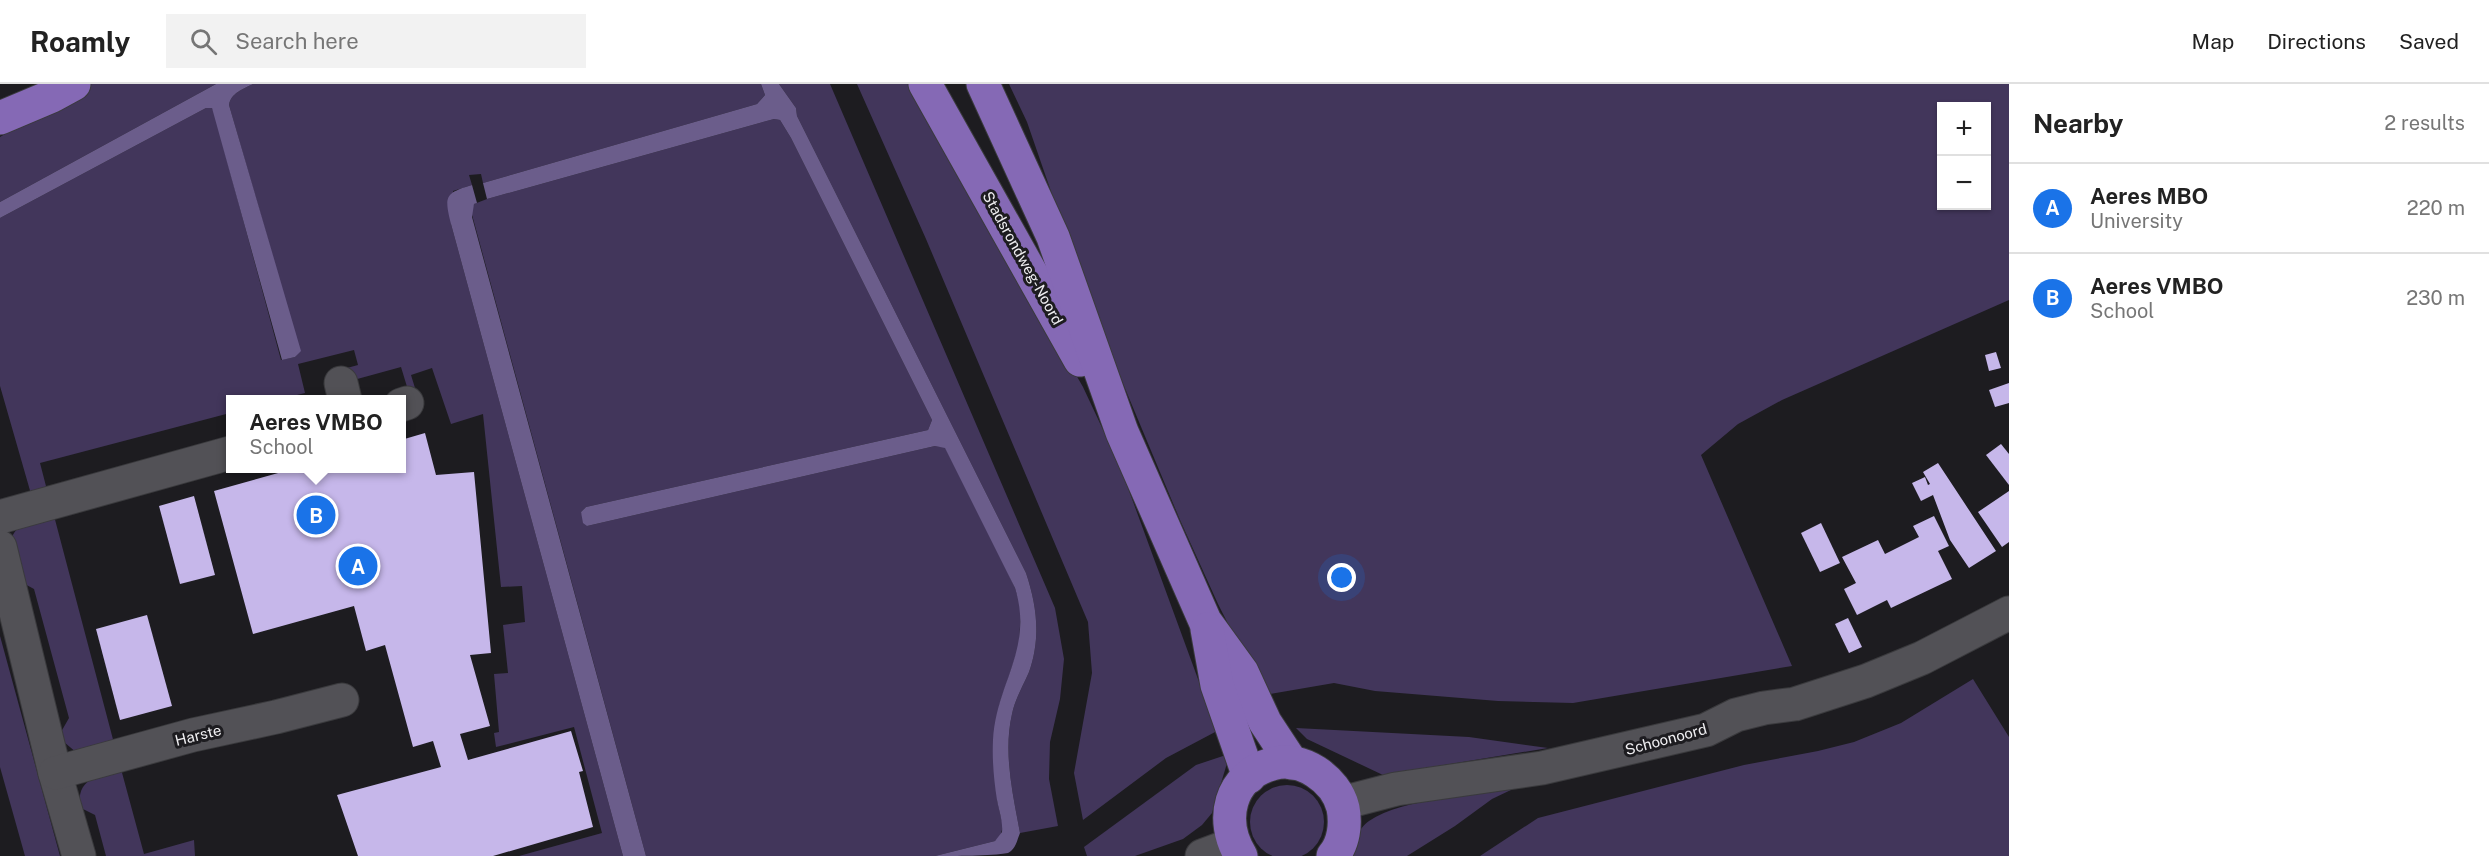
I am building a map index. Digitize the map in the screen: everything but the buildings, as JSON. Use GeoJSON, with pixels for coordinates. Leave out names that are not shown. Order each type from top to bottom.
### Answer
{"type":"FeatureCollection","features":[{"type":"Feature","properties":{"kind":"main road"},"geometry":{"type":"LineString","coordinates":[[0,113],[31,84]]}},
{"type":"Feature","properties":{"kind":"main road"},"geometry":{"type":"LineString","coordinates":[[0,118],[74,84]]}},
{"type":"Feature","properties":{"kind":"main road","name":"Stadsrondweg-Noord"},"geometry":{"type":"LineString","coordinates":[[925,84],[1122,432]]}},
{"type":"Feature","properties":{"kind":"main road","name":"Stadsrondweg-Noord"},"geometry":{"type":"LineString","coordinates":[[983,84],[1053,237],[1122,432],[1205,621],[1242,672],[1265,722],[1292,763]]}},
{"type":"Feature","properties":{"kind":"main road","name":"Stadsrondweg-Noord"},"geometry":{"type":"LineString","coordinates":[[1205,621],[1217,685],[1249,777]]}},
{"type":"Feature","properties":{"kind":"main road"},"geometry":{"type":"LineString","coordinates":[[1237,850],[1229,826],[1231,800],[1249,777],[1274,763],[1292,763],[1307,767],[1321,775],[1342,803],[1345,818],[1343,834],[1334,856]]}},
{"type":"Feature","properties":{"kind":"street"},"geometry":{"type":"LineString","coordinates":[[0,517],[226,454]]}},
{"type":"Feature","properties":{"kind":"street"},"geometry":{"type":"LineString","coordinates":[[0,547],[55,773],[79,856]]}},
{"type":"Feature","properties":{"kind":"street","name":"Schoonoord"},"geometry":{"type":"LineString","coordinates":[[1342,803],[1396,789],[1542,768],[1706,730],[1737,715],[1764,708],[1795,704],[1866,681],[1965,637],[2009,613]]}},
{"type":"Feature","properties":{"kind":"street","name":"Harste"},"geometry":{"type":"LineString","coordinates":[[55,773],[193,735],[342,700]]}},
{"type":"Feature","properties":{"kind":"street"},"geometry":{"type":"LineString","coordinates":[[1202,856],[1237,850]]}},
{"type":"Feature","properties":{"kind":"shaded area"},"geometry":{"type":"Polygon","coordinates":[[[87,84],[216,84],[0,202],[0,137],[87,84]]]}},
{"type":"Feature","properties":{"kind":"shaded area"},"geometry":{"type":"Polygon","coordinates":[[[216,84],[253,84],[235,94],[229,105],[301,351],[295,357],[282,360],[212,108],[206,108],[0,218],[0,202],[216,84]]]}},
{"type":"Feature","properties":{"kind":"shaded area"},"geometry":{"type":"Polygon","coordinates":[[[253,84],[761,84],[765,95],[757,104],[483,183],[481,174],[469,175],[472,185],[453,191],[451,224],[623,856],[519,856],[602,833],[574,727],[496,747],[494,733],[499,732],[494,674],[508,673],[503,625],[525,622],[522,586],[501,587],[483,414],[451,424],[432,368],[411,375],[415,388],[408,390],[401,367],[350,381],[347,368],[358,365],[354,350],[298,364],[305,393],[226,395],[226,414],[40,463],[47,490],[31,494],[0,386],[0,218],[206,108],[212,108],[214,112],[281,360],[295,357],[300,351],[229,105],[235,94],[253,84]]]}},
{"type":"Feature","properties":{"kind":"shaded area"},"geometry":{"type":"Polygon","coordinates":[[[761,84],[779,84],[796,108],[797,116],[1026,573],[1035,610],[1036,634],[1033,659],[1015,703],[1009,729],[1010,774],[1020,833],[1015,847],[1008,853],[935,856],[995,841],[1002,832],[994,778],[993,740],[1000,701],[1017,648],[1020,629],[1020,610],[1015,588],[945,448],[935,446],[587,526],[583,523],[581,512],[586,507],[928,430],[932,420],[780,120],[774,119],[487,199],[483,183],[757,104],[765,95],[761,84]]]}},
{"type":"Feature","properties":{"kind":"shaded area"},"geometry":{"type":"Polygon","coordinates":[[[779,84],[830,84],[1055,608],[1064,659],[1060,699],[1050,742],[1049,779],[1058,826],[1020,833],[1010,774],[1009,729],[1017,698],[1029,672],[1035,647],[1035,610],[1026,573],[797,116],[796,108],[779,84]]]}},
{"type":"Feature","properties":{"kind":"shaded area"},"geometry":{"type":"Polygon","coordinates":[[[857,84],[909,84],[1083,387],[1120,466],[1217,731],[1166,758],[1083,820],[1074,773],[1092,673],[1088,622],[926,239],[857,84]]]}},
{"type":"Feature","properties":{"kind":"shaded area"},"geometry":{"type":"Polygon","coordinates":[[[1009,84],[2009,84],[2009,300],[1782,400],[1738,424],[1701,455],[1792,666],[1573,703],[1498,701],[1375,691],[1334,683],[1264,695],[1218,604],[1180,520],[1091,307],[1027,122],[1009,84]]]}},
{"type":"Feature","properties":{"kind":"shaded area"},"geometry":{"type":"Polygon","coordinates":[[[774,119],[780,120],[791,138],[932,420],[928,430],[586,507],[581,512],[587,526],[935,446],[945,447],[994,542],[1021,607],[1019,646],[999,706],[997,800],[1003,826],[1000,837],[995,841],[935,856],[646,856],[471,211],[474,204],[487,199],[774,119]]]}},
{"type":"Feature","properties":{"kind":"shaded area"},"geometry":{"type":"Polygon","coordinates":[[[472,185],[477,203],[474,204],[472,217],[646,856],[623,856],[451,224],[447,201],[449,197],[452,193],[472,185]]]}},
{"type":"Feature","properties":{"kind":"shaded area"},"geometry":{"type":"Polygon","coordinates":[[[53,512],[115,747],[77,753],[64,742],[61,732],[69,718],[34,589],[21,582],[11,541],[13,535],[27,522],[53,512]]]}},
{"type":"Feature","properties":{"kind":"shaded area"},"geometry":{"type":"Polygon","coordinates":[[[0,636],[60,856],[25,856],[0,767],[0,636]]]}},
{"type":"Feature","properties":{"kind":"shaded area"},"geometry":{"type":"Polygon","coordinates":[[[1973,679],[2009,737],[2009,856],[1480,856],[1538,818],[1744,765],[1854,742],[1901,723],[1973,679]]]}},
{"type":"Feature","properties":{"kind":"shaded area"},"geometry":{"type":"Polygon","coordinates":[[[1296,728],[1469,737],[1548,748],[1383,775],[1307,739],[1296,728]]]}},
{"type":"Feature","properties":{"kind":"shaded area"},"geometry":{"type":"Polygon","coordinates":[[[1226,755],[1228,760],[1212,813],[1202,825],[1183,839],[1135,856],[1087,856],[1084,847],[1196,765],[1226,755]]]}},
{"type":"Feature","properties":{"kind":"shaded area"},"geometry":{"type":"Polygon","coordinates":[[[121,769],[144,854],[194,840],[195,856],[106,856],[95,815],[81,808],[81,791],[85,784],[97,776],[121,769]]]}},
{"type":"Feature","properties":{"kind":"shaded area"},"geometry":{"type":"Polygon","coordinates":[[[1280,786],[1301,788],[1313,796],[1323,815],[1321,836],[1313,848],[1298,857],[1273,856],[1261,848],[1251,829],[1253,808],[1261,796],[1280,786]]]}},
{"type":"Feature","properties":{"kind":"shaded area"},"geometry":{"type":"Polygon","coordinates":[[[1515,788],[1492,799],[1455,826],[1407,856],[1348,856],[1362,827],[1384,813],[1420,802],[1515,788]]]}},
{"type":"Feature","properties":{"kind":"place","name":"Aeres VMBO"},"geometry":{"type":"Point","coordinates":[316,515]}},
{"type":"Feature","properties":{"kind":"place","name":"Aeres MBO"},"geometry":{"type":"Point","coordinates":[358,566]}}]}
